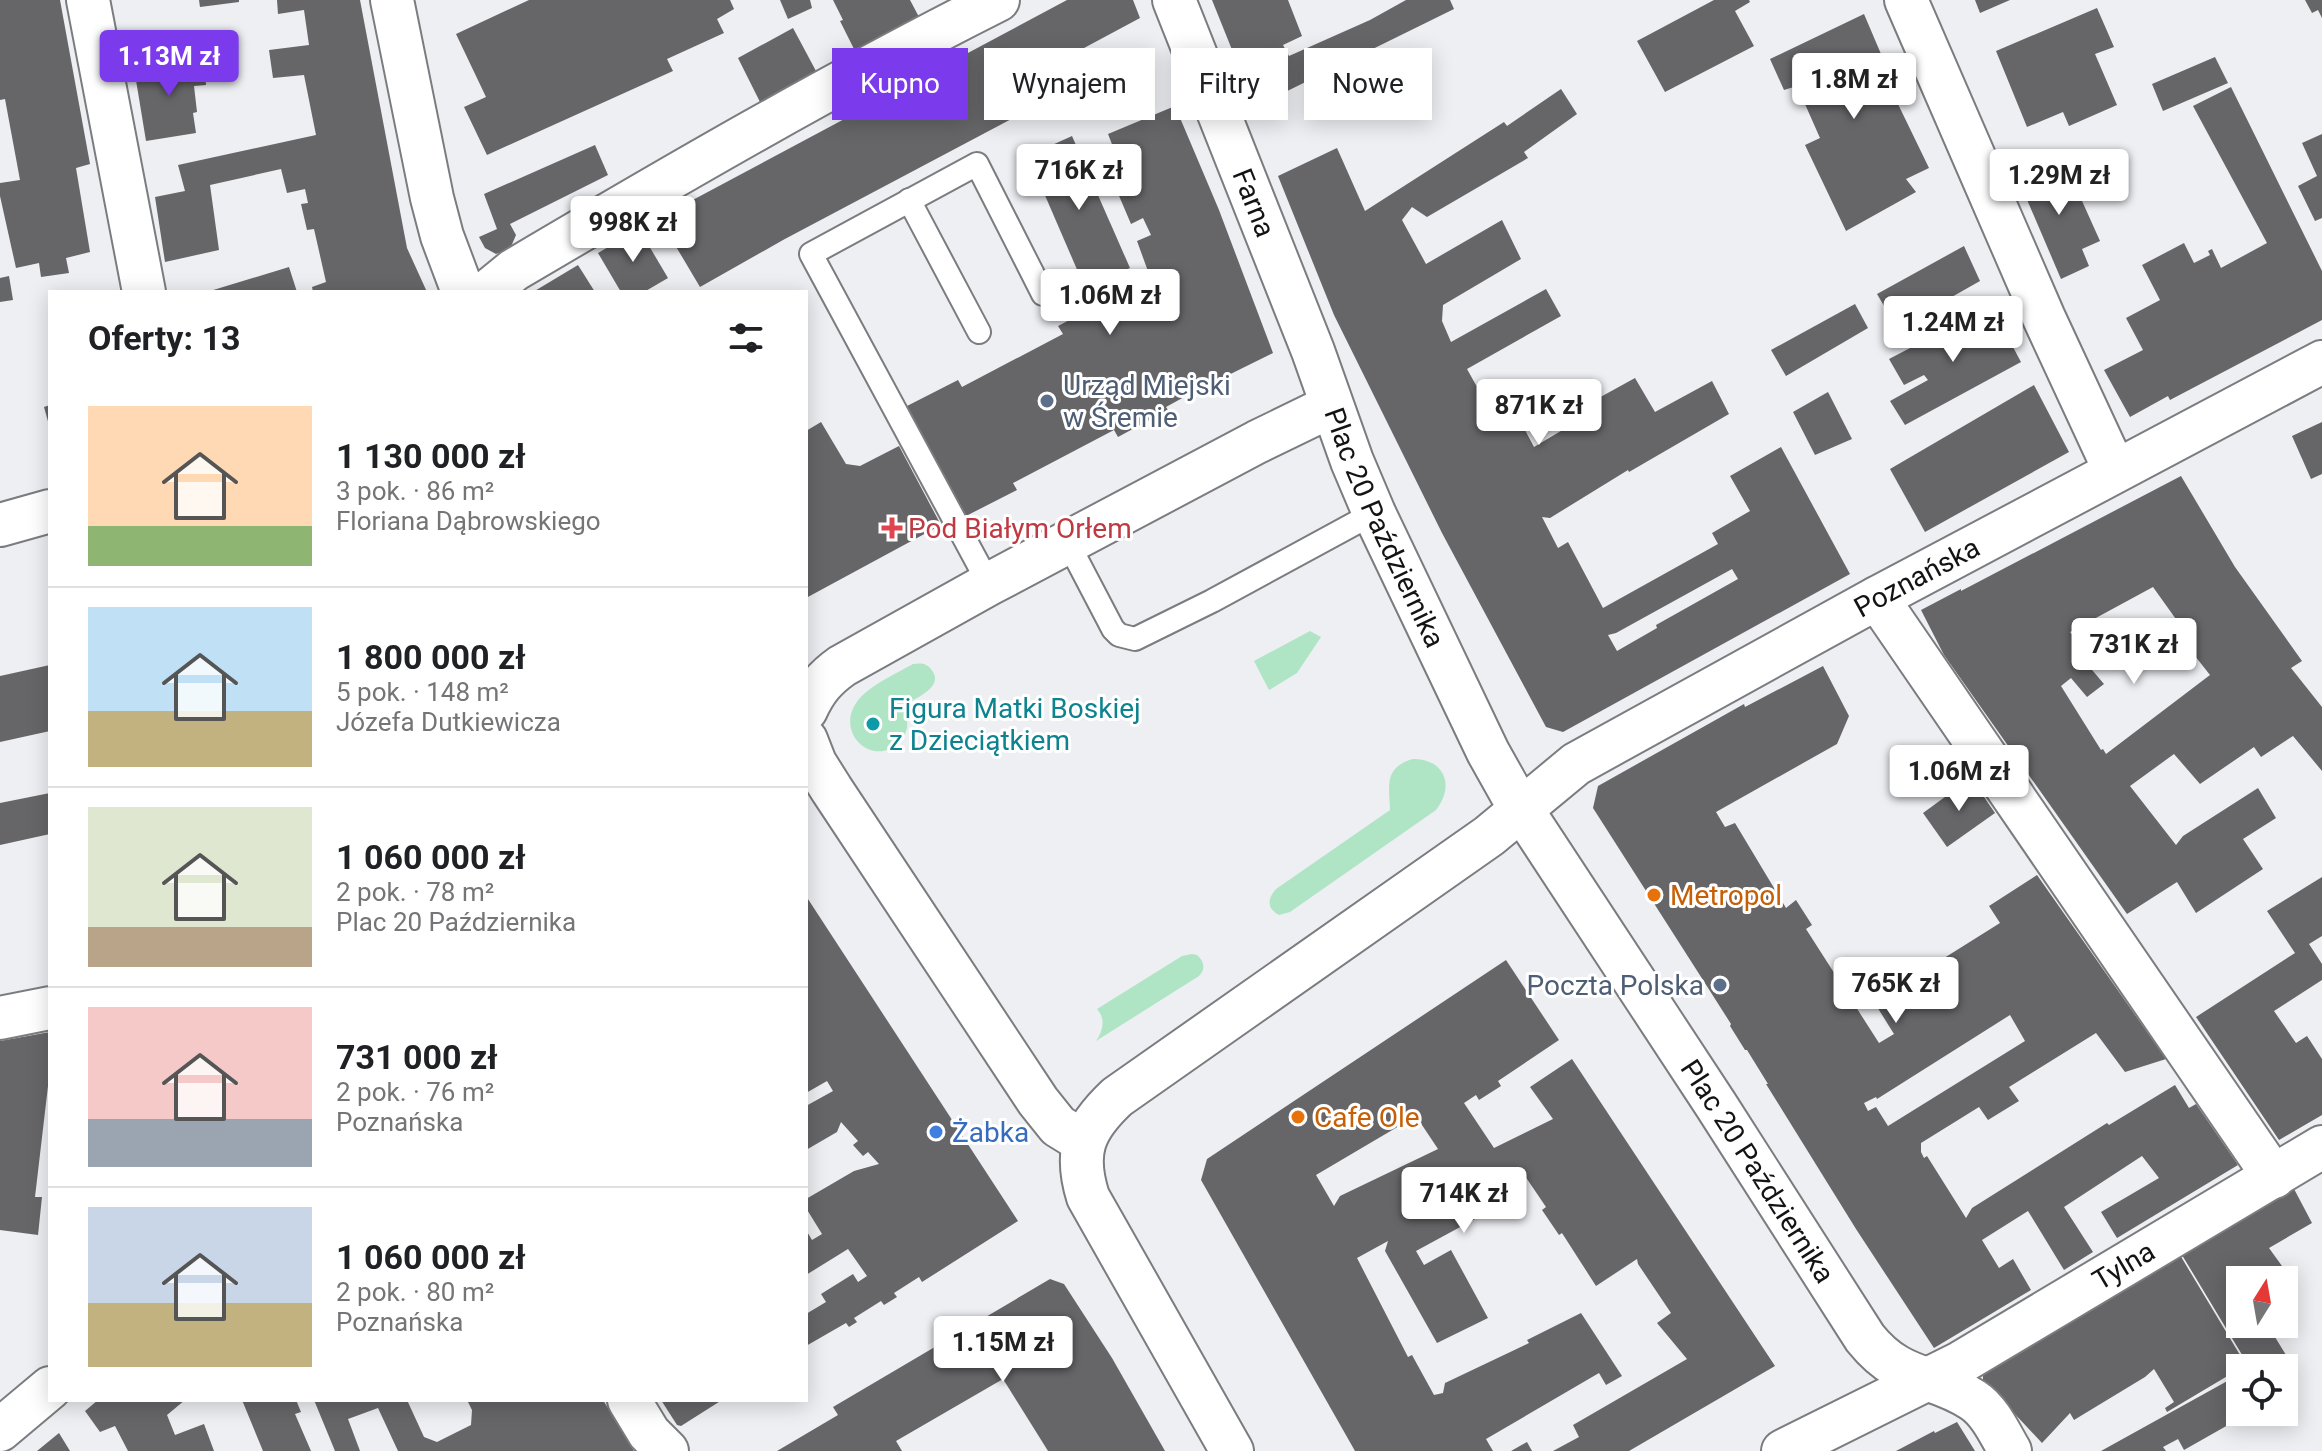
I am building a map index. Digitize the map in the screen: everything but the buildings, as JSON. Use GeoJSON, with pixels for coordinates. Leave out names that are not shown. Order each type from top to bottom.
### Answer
{"type":"FeatureCollection","features":[{"type":"Feature","properties":{"kind":"street"},"geometry":{"type":"LineString","coordinates":[[88,0],[144,290]]}},
{"type":"Feature","properties":{"kind":"street"},"geometry":{"type":"LineString","coordinates":[[392,0],[432,198],[462,290]]}},
{"type":"Feature","properties":{"kind":"street"},"geometry":{"type":"LineString","coordinates":[[489,290],[514,270],[708,156],[833,86],[998,0]]}},
{"type":"Feature","properties":{"kind":"street","name":"Farna"},"geometry":{"type":"LineString","coordinates":[[1174,0],[1313,351],[1331,406]]}},
{"type":"Feature","properties":{"kind":"street"},"geometry":{"type":"LineString","coordinates":[[1906,0],[2044,318],[2115,471]]}},
{"type":"Feature","properties":{"kind":"street","name":"Poznańska"},"geometry":{"type":"LineString","coordinates":[[1521,809],[1576,764],[1877,598],[2322,362]]}},
{"type":"Feature","properties":{"kind":"street","name":"Plac 20 Października"},"geometry":{"type":"LineString","coordinates":[[808,705],[821,683],[842,666],[989,584],[1331,406],[1374,513],[1488,752],[1521,809],[1865,1338],[1889,1363],[1975,1401],[2010,1451]]}},
{"type":"Feature","properties":{"kind":"street"},"geometry":{"type":"LineString","coordinates":[[0,525],[48,512]]}},
{"type":"Feature","properties":{"kind":"street"},"geometry":{"type":"LineString","coordinates":[[1877,598],[2274,1177]]}},
{"type":"Feature","properties":{"kind":"street"},"geometry":{"type":"LineString","coordinates":[[808,745],[826,781],[1038,1101],[1058,1126],[1084,1142]]}},
{"type":"Feature","properties":{"kind":"street"},"geometry":{"type":"LineString","coordinates":[[1232,1451],[1095,1213],[1082,1179],[1080,1162],[1091,1126],[1117,1097],[1455,860],[1521,809]]}},
{"type":"Feature","properties":{"kind":"street"},"geometry":{"type":"LineString","coordinates":[[0,1018],[48,1008]]}},
{"type":"Feature","properties":{"kind":"street","name":"Tylna"},"geometry":{"type":"LineString","coordinates":[[1924,1380],[1960,1363],[2322,1147]]}},
{"type":"Feature","properties":{"kind":"street"},"geometry":{"type":"LineString","coordinates":[[1783,1451],[1924,1380]]}},
{"type":"Feature","properties":{"kind":"street"},"geometry":{"type":"LineString","coordinates":[[0,1430],[48,1390]]}},
{"type":"Feature","properties":{"kind":"street"},"geometry":{"type":"LineString","coordinates":[[630,1402],[649,1433],[667,1451]]}},
{"type":"Feature","properties":{"kind":"lane"},"geometry":{"type":"LineString","coordinates":[[989,584],[811,254],[977,164],[1043,294]]}},
{"type":"Feature","properties":{"kind":"lane"},"geometry":{"type":"LineString","coordinates":[[909,200],[979,332]]}},
{"type":"Feature","properties":{"kind":"lane"},"geometry":{"type":"LineString","coordinates":[[1068,543],[1113,629],[1119,635],[1135,639],[1374,513]]}},
{"type":"Feature","properties":{"kind":"green space"},"geometry":{"type":"Polygon","coordinates":[[[1310,631],[1321,637],[1297,673],[1269,690],[1254,661],[1310,631]]]}},
{"type":"Feature","properties":{"kind":"green space"},"geometry":{"type":"Polygon","coordinates":[[[913,664],[923,664],[931,669],[935,675],[932,687],[903,706],[907,724],[901,740],[890,749],[867,749],[852,732],[850,719],[854,706],[870,689],[913,664]]]}},
{"type":"Feature","properties":{"kind":"green space"},"geometry":{"type":"Polygon","coordinates":[[[1413,759],[1433,764],[1444,776],[1445,792],[1436,810],[1290,912],[1275,913],[1270,904],[1276,889],[1390,810],[1390,778],[1397,767],[1413,759]]]}},
{"type":"Feature","properties":{"kind":"green space"},"geometry":{"type":"Polygon","coordinates":[[[1192,954],[1203,962],[1203,971],[1199,976],[1096,1041],[1102,1025],[1097,1009],[1182,956],[1192,954]]]}},
{"type":"Feature","properties":{"kind":"place","name":"Urząd Miejski w Śremie"},"geometry":{"type":"Point","coordinates":[1047,401]}},
{"type":"Feature","properties":{"kind":"place","name":"Pod Białym Orłem"},"geometry":{"type":"Point","coordinates":[892,528]}},
{"type":"Feature","properties":{"kind":"place","name":"Figura Matki Boskiej z Dzieciątkiem"},"geometry":{"type":"Point","coordinates":[873,724]}},
{"type":"Feature","properties":{"kind":"place","name":"Metropol"},"geometry":{"type":"Point","coordinates":[1654,895]}},
{"type":"Feature","properties":{"kind":"place","name":"Poczta Polska"},"geometry":{"type":"Point","coordinates":[1720,985]}},
{"type":"Feature","properties":{"kind":"place","name":"Cafe Ole"},"geometry":{"type":"Point","coordinates":[1298,1117]}},
{"type":"Feature","properties":{"kind":"place","name":"Żabka"},"geometry":{"type":"Point","coordinates":[936,1132]}}]}
